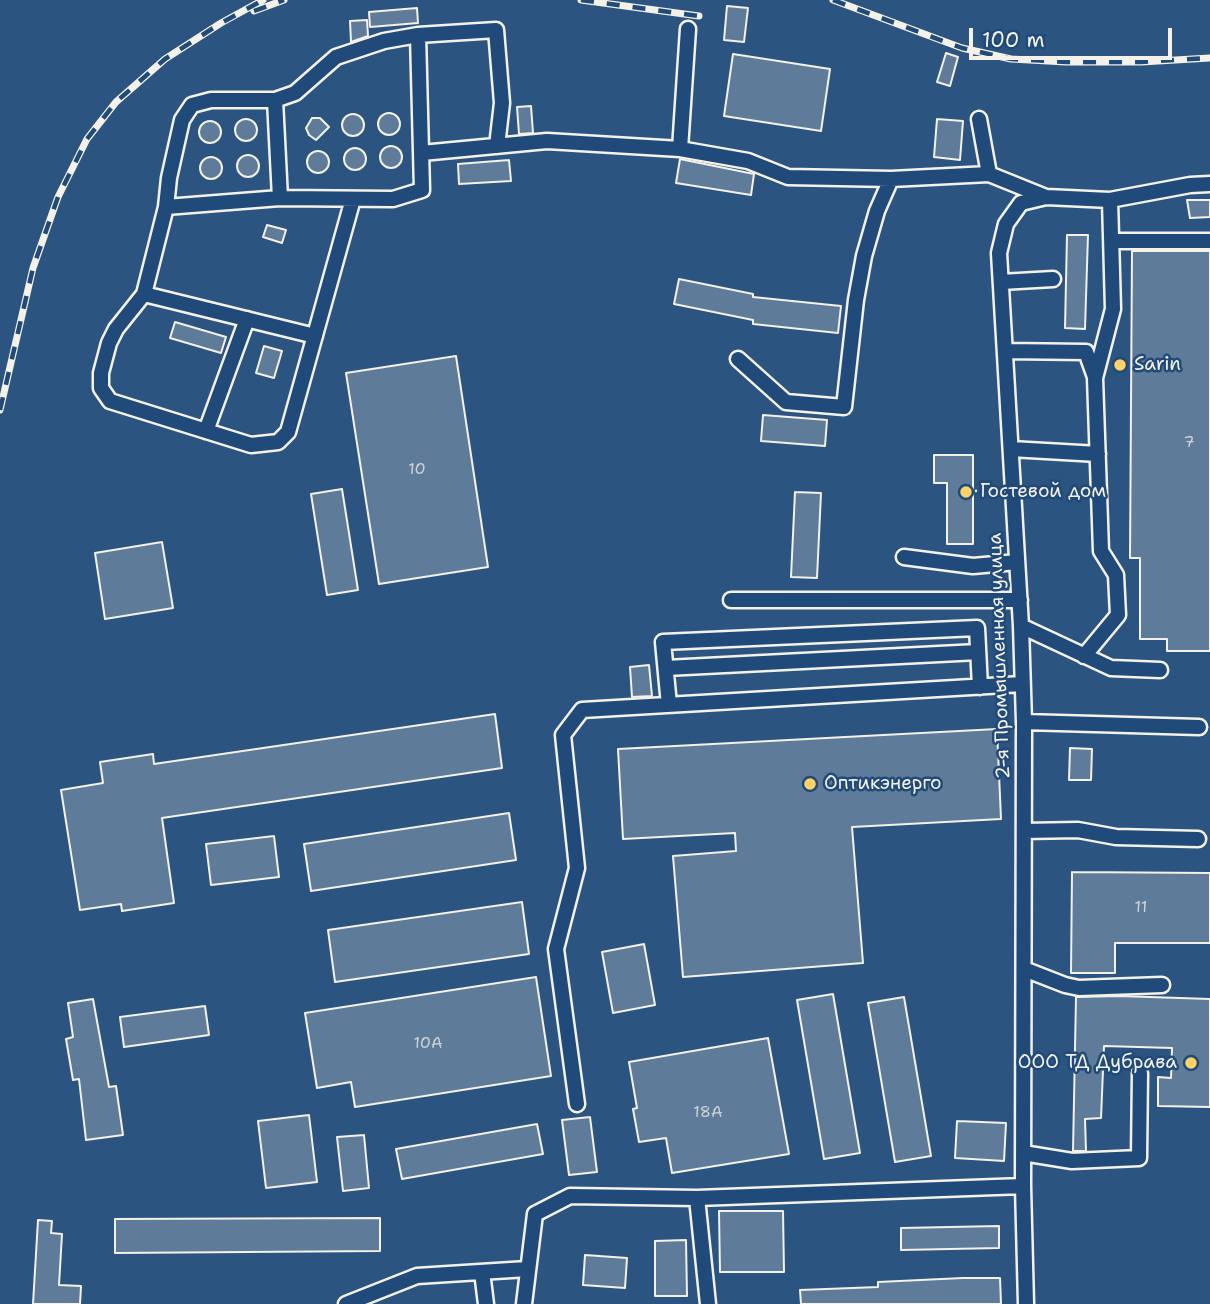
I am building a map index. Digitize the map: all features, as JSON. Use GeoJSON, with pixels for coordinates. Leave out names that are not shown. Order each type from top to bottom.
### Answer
{"type":"FeatureCollection","features":[{"type":"Feature","properties":{"kind":"street"},"geometry":{"type":"LineString","coordinates":[[680,149],[688,29]]}},
{"type":"Feature","properties":{"kind":"street"},"geometry":{"type":"LineString","coordinates":[[353,199],[288,432],[278,442],[251,444],[110,401],[102,388],[102,373],[109,343],[145,294],[166,207],[169,178],[182,120],[191,105],[212,100],[275,100],[295,93],[336,57],[384,41],[418,35],[496,30],[502,103],[496,146]]}},
{"type":"Feature","properties":{"kind":"street"},"geometry":{"type":"LineString","coordinates":[[166,207],[280,198],[393,199],[422,190],[418,35]]}},
{"type":"Feature","properties":{"kind":"street"},"geometry":{"type":"LineString","coordinates":[[275,100],[280,198]]}},
{"type":"Feature","properties":{"kind":"street"},"geometry":{"type":"LineString","coordinates":[[979,119],[989,174]]}},
{"type":"Feature","properties":{"kind":"street"},"geometry":{"type":"LineString","coordinates":[[422,153],[547,141],[680,149],[748,161],[788,177],[891,179],[989,174],[1046,197]]}},
{"type":"Feature","properties":{"kind":"street"},"geometry":{"type":"LineString","coordinates":[[738,359],[786,402],[844,407],[856,300],[864,256],[877,211],[891,179]]}},
{"type":"Feature","properties":{"kind":"street","name":"2-я Промышленная улица"},"geometry":{"type":"LineString","coordinates":[[1026,1304],[1023,1186],[1024,722],[1020,600],[999,253],[1006,224],[1021,203],[1046,197],[1110,200],[1190,185],[1210,184]]}},
{"type":"Feature","properties":{"kind":"street"},"geometry":{"type":"LineString","coordinates":[[1084,656],[1118,615],[1116,575],[1101,551],[1095,378],[1112,309],[1110,200]]}},
{"type":"Feature","properties":{"kind":"street"},"geometry":{"type":"LineString","coordinates":[[1112,241],[1210,241]]}},
{"type":"Feature","properties":{"kind":"street"},"geometry":{"type":"LineString","coordinates":[[1001,282],[1053,279]]}},
{"type":"Feature","properties":{"kind":"street"},"geometry":{"type":"LineString","coordinates":[[145,294],[315,336]]}},
{"type":"Feature","properties":{"kind":"street"},"geometry":{"type":"LineString","coordinates":[[206,430],[247,319]]}},
{"type":"Feature","properties":{"kind":"street"},"geometry":{"type":"LineString","coordinates":[[1005,351],[1086,352],[1095,378]]}},
{"type":"Feature","properties":{"kind":"street"},"geometry":{"type":"LineString","coordinates":[[1011,449],[1098,454]]}},
{"type":"Feature","properties":{"kind":"street"},"geometry":{"type":"LineString","coordinates":[[904,557],[973,566],[1017,562]]}},
{"type":"Feature","properties":{"kind":"street"},"geometry":{"type":"LineString","coordinates":[[731,600],[1020,600]]}},
{"type":"Feature","properties":{"kind":"street"},"geometry":{"type":"LineString","coordinates":[[1021,626],[1111,668],[1160,670]]}},
{"type":"Feature","properties":{"kind":"street"},"geometry":{"type":"LineString","coordinates":[[669,705],[663,642],[977,628],[980,687]]}},
{"type":"Feature","properties":{"kind":"street"},"geometry":{"type":"LineString","coordinates":[[666,668],[978,652]]}},
{"type":"Feature","properties":{"kind":"street"},"geometry":{"type":"LineString","coordinates":[[577,1104],[556,949],[577,868],[563,735],[582,710],[1022,684]]}},
{"type":"Feature","properties":{"kind":"street"},"geometry":{"type":"LineString","coordinates":[[1024,722],[1199,727]]}},
{"type":"Feature","properties":{"kind":"street"},"geometry":{"type":"LineString","coordinates":[[1024,831],[1078,830],[1116,837],[1198,839]]}},
{"type":"Feature","properties":{"kind":"street"},"geometry":{"type":"LineString","coordinates":[[1024,969],[1079,988],[1162,985]]}},
{"type":"Feature","properties":{"kind":"street"},"geometry":{"type":"LineString","coordinates":[[1023,1153],[1072,1161],[1139,1158],[1140,1073]]}},
{"type":"Feature","properties":{"kind":"street"},"geometry":{"type":"LineString","coordinates":[[524,1304],[535,1213],[569,1196],[697,1198],[1023,1186]]}},
{"type":"Feature","properties":{"kind":"street"},"geometry":{"type":"LineString","coordinates":[[697,1198],[708,1304]]}},
{"type":"Feature","properties":{"kind":"street"},"geometry":{"type":"LineString","coordinates":[[346,1304],[417,1276],[527,1269]]}},
{"type":"Feature","properties":{"kind":"street"},"geometry":{"type":"LineString","coordinates":[[482,1272],[486,1304]]}},
{"type":"Feature","properties":{"kind":"path"},"geometry":{"type":"LineString","coordinates":[[975,491],[1013,489]]}},
{"type":"Feature","properties":{"kind":"building"},"geometry":{"type":"Polygon","coordinates":[[[727,6],[748,8],[744,42],[724,40],[727,6]]]}},
{"type":"Feature","properties":{"kind":"building"},"geometry":{"type":"Polygon","coordinates":[[[417,8],[418,23],[370,27],[369,12],[417,8]]]}},
{"type":"Feature","properties":{"kind":"building"},"geometry":{"type":"Polygon","coordinates":[[[367,20],[368,36],[351,42],[350,21],[367,20]]]}},
{"type":"Feature","properties":{"kind":"building"},"geometry":{"type":"Polygon","coordinates":[[[946,53],[958,57],[950,86],[937,82],[946,53]]]}},
{"type":"Feature","properties":{"kind":"building"},"geometry":{"type":"Polygon","coordinates":[[[733,54],[830,69],[821,131],[724,116],[733,54]]]}},
{"type":"Feature","properties":{"kind":"building"},"geometry":{"type":"Polygon","coordinates":[[[531,106],[533,133],[519,134],[517,107],[531,106]]]}},
{"type":"Feature","properties":{"kind":"building"},"geometry":{"type":"Polygon","coordinates":[[[389,113],[399,120],[400,124],[393,134],[389,135],[379,128],[378,124],[385,114],[389,113]]]}},
{"type":"Feature","properties":{"kind":"building"},"geometry":{"type":"Polygon","coordinates":[[[353,114],[361,117],[364,125],[361,133],[353,136],[345,133],[342,125],[345,117],[353,114]]]}},
{"type":"Feature","properties":{"kind":"building"},"geometry":{"type":"Polygon","coordinates":[[[312,118],[320,118],[329,127],[316,140],[309,135],[306,128],[312,118]]]}},
{"type":"Feature","properties":{"kind":"building"},"geometry":{"type":"Polygon","coordinates":[[[246,119],[256,126],[257,130],[250,140],[246,141],[236,134],[235,130],[242,120],[246,119]]]}},
{"type":"Feature","properties":{"kind":"building"},"geometry":{"type":"Polygon","coordinates":[[[937,119],[963,121],[960,160],[934,157],[937,119]]]}},
{"type":"Feature","properties":{"kind":"building"},"geometry":{"type":"Polygon","coordinates":[[[210,121],[220,128],[221,132],[214,142],[210,143],[200,136],[199,132],[206,122],[210,121]]]}},
{"type":"Feature","properties":{"kind":"building"},"geometry":{"type":"Polygon","coordinates":[[[391,146],[401,153],[402,157],[395,167],[391,168],[381,161],[380,157],[387,147],[391,146]]]}},
{"type":"Feature","properties":{"kind":"building"},"geometry":{"type":"Polygon","coordinates":[[[355,148],[363,151],[366,159],[363,167],[355,170],[347,167],[344,159],[347,151],[355,148]]]}},
{"type":"Feature","properties":{"kind":"building"},"geometry":{"type":"Polygon","coordinates":[[[318,151],[328,158],[329,162],[322,172],[318,173],[308,166],[307,162],[314,152],[318,151]]]}},
{"type":"Feature","properties":{"kind":"building"},"geometry":{"type":"Polygon","coordinates":[[[248,155],[258,162],[259,166],[252,176],[248,177],[238,170],[237,166],[244,156],[248,155]]]}},
{"type":"Feature","properties":{"kind":"building"},"geometry":{"type":"Polygon","coordinates":[[[211,157],[221,164],[222,168],[215,178],[211,179],[201,172],[200,168],[207,158],[211,157]]]}},
{"type":"Feature","properties":{"kind":"building"},"geometry":{"type":"Polygon","coordinates":[[[680,159],[754,174],[751,195],[676,183],[680,159]]]}},
{"type":"Feature","properties":{"kind":"building"},"geometry":{"type":"Polygon","coordinates":[[[509,160],[511,181],[459,184],[458,164],[509,160]]]}},
{"type":"Feature","properties":{"kind":"building"},"geometry":{"type":"Polygon","coordinates":[[[1187,200],[1210,200],[1210,217],[1190,218],[1187,200]]]}},
{"type":"Feature","properties":{"kind":"building"},"geometry":{"type":"Polygon","coordinates":[[[267,225],[286,230],[282,243],[263,237],[267,225]]]}},
{"type":"Feature","properties":{"kind":"building"},"geometry":{"type":"Polygon","coordinates":[[[1067,235],[1088,235],[1085,329],[1065,328],[1067,235]]]}},
{"type":"Feature","properties":{"kind":"building"},"geometry":{"type":"Polygon","coordinates":[[[1132,251],[1210,251],[1210,651],[1167,651],[1167,639],[1140,639],[1140,558],[1130,558],[1132,251]]]}},
{"type":"Feature","properties":{"kind":"building"},"geometry":{"type":"Polygon","coordinates":[[[679,279],[753,294],[753,297],[841,306],[838,333],[753,324],[753,320],[674,304],[679,279]]]}},
{"type":"Feature","properties":{"kind":"building"},"geometry":{"type":"Polygon","coordinates":[[[175,322],[226,337],[221,353],[170,338],[175,322]]]}},
{"type":"Feature","properties":{"kind":"building"},"geometry":{"type":"Polygon","coordinates":[[[264,346],[282,351],[274,378],[256,373],[264,346]]]}},
{"type":"Feature","properties":{"kind":"building"},"geometry":{"type":"Polygon","coordinates":[[[456,356],[488,567],[379,584],[346,373],[456,356]]]}},
{"type":"Feature","properties":{"kind":"building"},"geometry":{"type":"Polygon","coordinates":[[[763,415],[827,420],[825,446],[761,441],[763,415]]]}},
{"type":"Feature","properties":{"kind":"building"},"geometry":{"type":"Polygon","coordinates":[[[934,455],[973,455],[973,544],[947,544],[947,483],[934,483],[934,455]]]}},
{"type":"Feature","properties":{"kind":"building"},"geometry":{"type":"Polygon","coordinates":[[[342,489],[358,590],[327,595],[311,494],[342,489]]]}},
{"type":"Feature","properties":{"kind":"building"},"geometry":{"type":"Polygon","coordinates":[[[795,492],[821,493],[817,578],[791,577],[795,492]]]}},
{"type":"Feature","properties":{"kind":"building"},"geometry":{"type":"Polygon","coordinates":[[[162,542],[173,608],[105,619],[95,553],[162,542]]]}},
{"type":"Feature","properties":{"kind":"building"},"geometry":{"type":"Polygon","coordinates":[[[649,665],[652,696],[632,697],[630,667],[649,665]]]}},
{"type":"Feature","properties":{"kind":"building"},"geometry":{"type":"Polygon","coordinates":[[[495,714],[502,768],[162,818],[174,903],[122,911],[121,904],[80,910],[61,790],[103,783],[100,762],[153,754],[154,764],[495,714]]]}},
{"type":"Feature","properties":{"kind":"building"},"geometry":{"type":"Polygon","coordinates":[[[997,729],[1001,819],[852,827],[863,963],[683,977],[673,856],[736,851],[735,833],[623,839],[618,749],[997,729]]]}},
{"type":"Feature","properties":{"kind":"building"},"geometry":{"type":"Polygon","coordinates":[[[1070,748],[1092,749],[1091,780],[1069,780],[1070,748]]]}},
{"type":"Feature","properties":{"kind":"building"},"geometry":{"type":"Polygon","coordinates":[[[509,813],[516,860],[311,891],[304,844],[509,813]]]}},
{"type":"Feature","properties":{"kind":"building"},"geometry":{"type":"Polygon","coordinates":[[[274,836],[279,877],[211,885],[206,844],[274,836]]]}},
{"type":"Feature","properties":{"kind":"building"},"geometry":{"type":"Polygon","coordinates":[[[1072,872],[1210,873],[1210,943],[1115,943],[1115,973],[1071,973],[1072,872]]]}},
{"type":"Feature","properties":{"kind":"building"},"geometry":{"type":"Polygon","coordinates":[[[522,902],[529,954],[335,982],[328,930],[522,902]]]}},
{"type":"Feature","properties":{"kind":"building"},"geometry":{"type":"Polygon","coordinates":[[[644,944],[655,1005],[613,1013],[602,952],[644,944]]]}},
{"type":"Feature","properties":{"kind":"building"},"geometry":{"type":"Polygon","coordinates":[[[536,977],[551,1076],[355,1107],[351,1082],[317,1088],[305,1013],[536,977]]]}},
{"type":"Feature","properties":{"kind":"building"},"geometry":{"type":"Polygon","coordinates":[[[833,994],[860,1153],[824,1159],[797,1000],[833,994]]]}},
{"type":"Feature","properties":{"kind":"building"},"geometry":{"type":"Polygon","coordinates":[[[904,997],[931,1156],[895,1162],[868,1003],[904,997]]]}},
{"type":"Feature","properties":{"kind":"building","name":"ООО ТД Дубрава"},"geometry":{"type":"Polygon","coordinates":[[[1076,997],[1210,999],[1210,1107],[1158,1106],[1158,1077],[1171,1078],[1172,1048],[1104,1046],[1101,1118],[1085,1119],[1086,1151],[1073,1151],[1076,997]]]}},
{"type":"Feature","properties":{"kind":"building"},"geometry":{"type":"Polygon","coordinates":[[[93,999],[109,1087],[116,1086],[123,1135],[86,1140],[79,1079],[73,1080],[66,1039],[73,1037],[68,1003],[93,999]]]}},
{"type":"Feature","properties":{"kind":"building"},"geometry":{"type":"Polygon","coordinates":[[[205,1006],[209,1035],[124,1047],[120,1017],[205,1006]]]}},
{"type":"Feature","properties":{"kind":"building"},"geometry":{"type":"Polygon","coordinates":[[[768,1038],[789,1154],[672,1173],[666,1138],[639,1142],[633,1109],[637,1108],[629,1062],[768,1038]]]}},
{"type":"Feature","properties":{"kind":"building"},"geometry":{"type":"Polygon","coordinates":[[[309,1115],[317,1182],[266,1188],[258,1121],[309,1115]]]}},
{"type":"Feature","properties":{"kind":"building"},"geometry":{"type":"Polygon","coordinates":[[[590,1117],[597,1172],[569,1175],[562,1120],[590,1117]]]}},
{"type":"Feature","properties":{"kind":"building"},"geometry":{"type":"Polygon","coordinates":[[[957,1121],[1006,1123],[1004,1161],[955,1158],[957,1121]]]}},
{"type":"Feature","properties":{"kind":"building"},"geometry":{"type":"Polygon","coordinates":[[[537,1124],[543,1154],[402,1179],[396,1149],[537,1124]]]}},
{"type":"Feature","properties":{"kind":"building"},"geometry":{"type":"Polygon","coordinates":[[[364,1135],[369,1188],[343,1191],[337,1137],[364,1135]]]}},
{"type":"Feature","properties":{"kind":"building"},"geometry":{"type":"Polygon","coordinates":[[[719,1211],[783,1211],[784,1272],[720,1272],[719,1211]]]}},
{"type":"Feature","properties":{"kind":"building"},"geometry":{"type":"Polygon","coordinates":[[[380,1218],[380,1251],[115,1253],[115,1219],[380,1218]]]}},
{"type":"Feature","properties":{"kind":"building"},"geometry":{"type":"Polygon","coordinates":[[[38,1220],[52,1221],[51,1233],[62,1234],[59,1285],[81,1286],[80,1304],[33,1304],[38,1220]]]}},
{"type":"Feature","properties":{"kind":"building"},"geometry":{"type":"Polygon","coordinates":[[[999,1226],[999,1248],[901,1250],[901,1228],[999,1226]]]}},
{"type":"Feature","properties":{"kind":"building"},"geometry":{"type":"Polygon","coordinates":[[[686,1240],[687,1296],[655,1296],[655,1241],[686,1240]]]}},
{"type":"Feature","properties":{"kind":"building"},"geometry":{"type":"Polygon","coordinates":[[[585,1255],[627,1258],[625,1288],[583,1285],[585,1255]]]}},
{"type":"Feature","properties":{"kind":"building"},"geometry":{"type":"Polygon","coordinates":[[[1000,1278],[1001,1304],[801,1304],[800,1290],[878,1287],[878,1282],[1000,1278]]]}},
{"type":"Feature","properties":{"kind":"railway"},"geometry":{"type":"LineString","coordinates":[[0,410],[33,268],[58,197],[87,139],[116,102],[165,59],[263,0]]}},
{"type":"Feature","properties":{"kind":"railway"},"geometry":{"type":"LineString","coordinates":[[254,11],[284,0]]}},
{"type":"Feature","properties":{"kind":"railway"},"geometry":{"type":"LineString","coordinates":[[581,0],[699,16]]}},
{"type":"Feature","properties":{"kind":"railway"},"geometry":{"type":"LineString","coordinates":[[833,0],[962,48],[1011,59],[1141,62],[1210,58]]}},
{"type":"Feature","properties":{"kind":"place","name":"Sarin"},"geometry":{"type":"Point","coordinates":[1120,365]}},
{"type":"Feature","properties":{"kind":"place","name":"Гостевой дом"},"geometry":{"type":"Point","coordinates":[966,492]}},
{"type":"Feature","properties":{"kind":"place","name":"Оптикэнерго"},"geometry":{"type":"Point","coordinates":[810,784]}},
{"type":"Feature","properties":{"kind":"place","name":"ООО ТД Дубрава"},"geometry":{"type":"Point","coordinates":[1191,1063]}}]}
